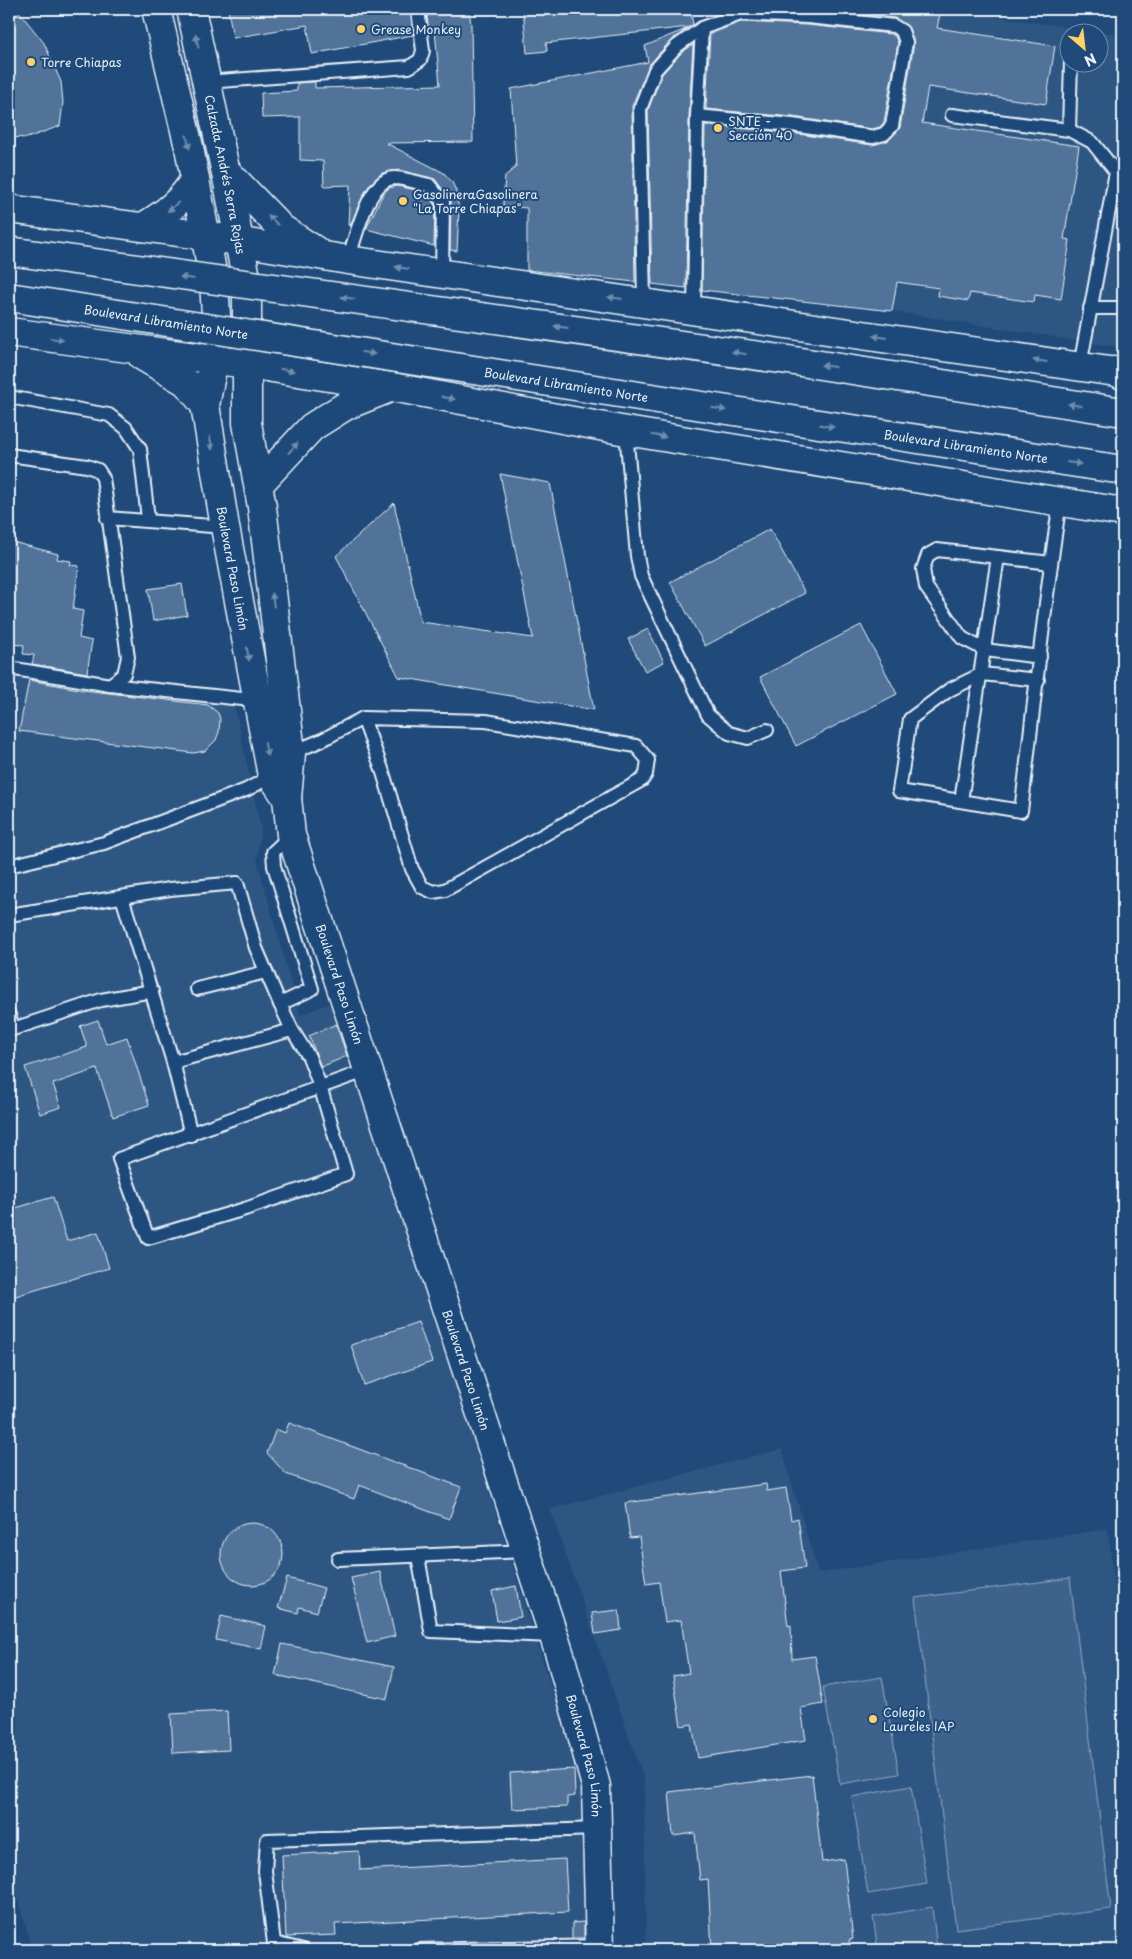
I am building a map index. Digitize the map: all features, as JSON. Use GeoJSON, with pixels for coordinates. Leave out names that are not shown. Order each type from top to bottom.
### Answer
{"type":"FeatureCollection","features":[{"type":"Feature","properties":{"kind":"main road"},"geometry":{"type":"LineString","coordinates":[[156,9],[207,236]]}},
{"type":"Feature","properties":{"kind":"main road","name":"Calzada Andrés Serra Rojas"},"geometry":{"type":"LineString","coordinates":[[191,9],[226,171],[247,283],[248,353]]}},
{"type":"Feature","properties":{"kind":"main road"},"geometry":{"type":"LineString","coordinates":[[226,171],[282,228],[303,244],[338,258]]}},
{"type":"Feature","properties":{"kind":"main road"},"geometry":{"type":"LineString","coordinates":[[143,227],[166,213],[184,197],[195,179]]}},
{"type":"Feature","properties":{"kind":"main road"},"geometry":{"type":"LineString","coordinates":[[9,209],[207,236],[240,243],[442,274],[1120,373]]}},
{"type":"Feature","properties":{"kind":"main road","name":"Boulevard Paso Limón"},"geometry":{"type":"LineString","coordinates":[[207,236],[214,282],[217,332],[214,360],[205,405],[225,527],[272,776],[287,798]]}},
{"type":"Feature","properties":{"kind":"main road"},"geometry":{"type":"LineString","coordinates":[[9,251],[788,360],[1123,412]]}},
{"type":"Feature","properties":{"kind":"main road","name":"Boulevard Libramiento Norte"},"geometry":{"type":"LineString","coordinates":[[9,298],[1123,470]]}},
{"type":"Feature","properties":{"kind":"main road"},"geometry":{"type":"LineString","coordinates":[[9,332],[214,360],[248,353],[392,387],[626,431],[1123,512]]}},
{"type":"Feature","properties":{"kind":"main road"},"geometry":{"type":"LineString","coordinates":[[129,349],[186,382],[205,405]]}},
{"type":"Feature","properties":{"kind":"main road","name":"Boulevard Paso Limón"},"geometry":{"type":"LineString","coordinates":[[248,353],[247,423],[259,484],[291,753],[287,798],[290,835],[554,1636],[596,1786],[600,1948]]}},
{"type":"Feature","properties":{"kind":"main road"},"geometry":{"type":"LineString","coordinates":[[259,484],[312,427],[348,406],[392,387]]}},
{"type":"Feature","properties":{"kind":"lane"},"geometry":{"type":"LineString","coordinates":[[206,82],[409,68],[420,60],[423,51],[418,9]]}},
{"type":"Feature","properties":{"kind":"lane"},"geometry":{"type":"LineString","coordinates":[[644,302],[640,109],[655,70],[677,46],[702,28],[740,14],[808,17],[894,26],[902,31],[906,42],[892,126],[884,134],[873,137],[697,116]]}},
{"type":"Feature","properties":{"kind":"lane"},"geometry":{"type":"LineString","coordinates":[[694,310],[697,116],[702,28]]}},
{"type":"Feature","properties":{"kind":"lane"},"geometry":{"type":"LineString","coordinates":[[1069,130],[1072,72]]}},
{"type":"Feature","properties":{"kind":"lane"},"geometry":{"type":"LineString","coordinates":[[952,115],[1069,130],[1092,142],[1120,173],[1090,308],[1080,366]]}},
{"type":"Feature","properties":{"kind":"lane"},"geometry":{"type":"LineString","coordinates":[[338,258],[369,198],[380,184],[393,178],[429,185],[437,192],[442,202],[442,274]]}},
{"type":"Feature","properties":{"kind":"lane"},"geometry":{"type":"LineString","coordinates":[[1090,308],[1123,308]]}},
{"type":"Feature","properties":{"kind":"lane"},"geometry":{"type":"LineString","coordinates":[[9,397],[109,415],[126,428],[140,450],[148,519]]}},
{"type":"Feature","properties":{"kind":"lane"},"geometry":{"type":"LineString","coordinates":[[626,431],[636,556],[641,576],[708,715],[729,733],[748,738],[766,730]]}},
{"type":"Feature","properties":{"kind":"lane"},"geometry":{"type":"LineString","coordinates":[[9,455],[87,466],[98,470],[103,478],[107,518],[128,657],[124,674],[110,685]]}},
{"type":"Feature","properties":{"kind":"lane"},"geometry":{"type":"LineString","coordinates":[[1038,680],[982,674],[949,690],[910,718],[899,791],[1021,811],[1038,680],[1051,563],[1060,502]]}},
{"type":"Feature","properties":{"kind":"lane"},"geometry":{"type":"LineString","coordinates":[[107,518],[148,519],[225,527]]}},
{"type":"Feature","properties":{"kind":"lane"},"geometry":{"type":"LineString","coordinates":[[1040,657],[985,650],[962,638],[926,588],[923,568],[928,556],[937,550],[1051,563]]}},
{"type":"Feature","properties":{"kind":"lane"},"geometry":{"type":"LineString","coordinates":[[961,801],[982,674],[998,557]]}},
{"type":"Feature","properties":{"kind":"lane"},"geometry":{"type":"LineString","coordinates":[[9,668],[110,685],[257,701],[284,701]]}},
{"type":"Feature","properties":{"kind":"lane"},"geometry":{"type":"LineString","coordinates":[[291,753],[322,740],[363,718],[486,721],[636,746],[648,760],[646,774],[642,780],[445,890],[433,892],[422,887],[412,869],[382,769],[363,718]]}},
{"type":"Feature","properties":{"kind":"lane"},"geometry":{"type":"LineString","coordinates":[[9,866],[104,843],[246,790],[272,776]]}},
{"type":"Feature","properties":{"kind":"lane"},"geometry":{"type":"LineString","coordinates":[[280,1004],[312,989],[274,866],[272,852],[290,835]]}},
{"type":"Feature","properties":{"kind":"lane"},"geometry":{"type":"LineString","coordinates":[[9,915],[170,889],[237,883],[256,948],[292,1030],[309,1057],[320,1086],[346,1174],[245,1209],[148,1238],[119,1159],[191,1135],[320,1086],[368,1070]]}},
{"type":"Feature","properties":{"kind":"lane"},"geometry":{"type":"LineString","coordinates":[[122,898],[173,1062],[191,1135]]}},
{"type":"Feature","properties":{"kind":"lane"},"geometry":{"type":"LineString","coordinates":[[198,989],[266,972]]}},
{"type":"Feature","properties":{"kind":"lane"},"geometry":{"type":"LineString","coordinates":[[9,1015],[13,1029],[101,1000],[152,991]]}},
{"type":"Feature","properties":{"kind":"lane"},"geometry":{"type":"LineString","coordinates":[[173,1062],[292,1030]]}},
{"type":"Feature","properties":{"kind":"lane"},"geometry":{"type":"LineString","coordinates":[[338,1559],[526,1551]]}},
{"type":"Feature","properties":{"kind":"lane"},"geometry":{"type":"LineString","coordinates":[[418,1556],[431,1631],[554,1636]]}},
{"type":"Feature","properties":{"kind":"lane"},"geometry":{"type":"LineString","coordinates":[[302,1950],[274,1942],[265,1871],[266,1840],[597,1829]]}},
{"type":"Feature","properties":{"kind":"lane"},"geometry":{"type":"LineString","coordinates":[[418,1950],[600,1948]]}},
{"type":"Feature","properties":{"kind":"shaded area"},"geometry":{"type":"Polygon","coordinates":[[[941,9],[1060,26],[1060,72],[1110,72],[1110,33],[1123,35],[1123,348],[892,311],[941,9]]]}},
{"type":"Feature","properties":{"kind":"shaded area"},"geometry":{"type":"Polygon","coordinates":[[[9,660],[232,694],[261,829],[257,860],[300,1015],[333,1002],[583,1787],[584,1945],[427,1950],[32,1950],[9,1866],[9,660]]]}},
{"type":"Feature","properties":{"kind":"shaded area","name":"Colegio Laureles IAP"},"geometry":{"type":"Polygon","coordinates":[[[782,1449],[818,1573],[1108,1529],[1123,1659],[1123,1950],[646,1950],[644,1779],[550,1509],[782,1449]]]}},
{"type":"Feature","properties":{"kind":"shaded area"},"geometry":{"type":"Polygon","coordinates":[[[1070,1578],[1111,1909],[956,1929],[915,1598],[1070,1578]]]}},
{"type":"Feature","properties":{"kind":"shaded area"},"geometry":{"type":"Polygon","coordinates":[[[882,1677],[899,1774],[840,1784],[823,1687],[882,1677]]]}},
{"type":"Feature","properties":{"kind":"shaded area"},"geometry":{"type":"Polygon","coordinates":[[[911,1786],[927,1884],[868,1894],[852,1797],[911,1786]]]}},
{"type":"Feature","properties":{"kind":"shaded area"},"geometry":{"type":"Polygon","coordinates":[[[932,1907],[937,1950],[878,1950],[873,1917],[932,1907]]]}},
{"type":"Feature","properties":{"kind":"building","name":"Torre Chiapas"},"geometry":{"type":"Polygon","coordinates":[[[9,9],[17,9],[44,43],[61,82],[63,102],[60,126],[27,138],[9,137],[9,9]]]}},
{"type":"Feature","properties":{"kind":"building","name":"Grease Monkey"},"geometry":{"type":"Polygon","coordinates":[[[228,9],[410,9],[413,35],[312,54],[307,25],[233,38],[228,9]]]}},
{"type":"Feature","properties":{"kind":"building"},"geometry":{"type":"Polygon","coordinates":[[[426,9],[469,9],[471,25],[473,142],[386,143],[444,173],[452,182],[456,191],[459,210],[457,251],[450,250],[451,201],[435,179],[399,170],[382,173],[370,184],[350,226],[348,225],[350,185],[324,186],[323,161],[300,160],[300,117],[262,118],[261,93],[297,91],[297,83],[315,82],[315,88],[440,85],[435,31],[429,32],[426,9]]]}},
{"type":"Feature","properties":{"kind":"building"},"geometry":{"type":"Polygon","coordinates":[[[523,9],[690,9],[693,24],[689,27],[546,43],[547,51],[527,53],[523,9]]]}},
{"type":"Feature","properties":{"kind":"building"},"geometry":{"type":"Polygon","coordinates":[[[805,9],[941,9],[937,28],[1055,46],[1046,104],[928,87],[922,123],[1079,146],[1064,239],[1070,240],[1061,299],[1035,295],[1034,302],[970,293],[968,301],[938,296],[939,288],[897,282],[892,311],[702,290],[705,125],[791,133],[872,145],[889,140],[900,128],[914,43],[909,28],[895,18],[805,9]]]}},
{"type":"Feature","properties":{"kind":"building"},"geometry":{"type":"Polygon","coordinates":[[[741,22],[807,25],[895,36],[898,43],[884,122],[880,127],[872,129],[793,117],[706,109],[710,34],[741,22]]]}},
{"type":"Feature","properties":{"kind":"building"},"geometry":{"type":"Polygon","coordinates":[[[688,28],[671,40],[649,65],[632,106],[635,282],[527,270],[527,208],[503,206],[505,176],[516,167],[511,89],[648,62],[645,46],[688,28]]]}},
{"type":"Feature","properties":{"kind":"building"},"geometry":{"type":"Polygon","coordinates":[[[693,45],[689,116],[686,288],[652,284],[648,110],[662,74],[682,52],[693,45]]]}},
{"type":"Feature","properties":{"kind":"building"},"geometry":{"type":"Polygon","coordinates":[[[397,186],[425,192],[435,205],[434,246],[366,229],[383,194],[389,188],[397,186]]]}},
{"type":"Feature","properties":{"kind":"building"},"geometry":{"type":"Polygon","coordinates":[[[500,474],[550,483],[594,710],[399,677],[336,556],[394,503],[421,622],[533,638],[500,474]]]}},
{"type":"Feature","properties":{"kind":"building"},"geometry":{"type":"Polygon","coordinates":[[[770,529],[805,593],[705,646],[670,582],[770,529]]]}},
{"type":"Feature","properties":{"kind":"building"},"geometry":{"type":"Polygon","coordinates":[[[9,541],[58,554],[57,559],[71,561],[70,565],[79,566],[73,609],[83,611],[79,638],[92,641],[87,673],[32,664],[34,655],[23,654],[24,645],[9,644],[9,541]]]}},
{"type":"Feature","properties":{"kind":"building"},"geometry":{"type":"Polygon","coordinates":[[[182,584],[187,615],[153,621],[148,589],[182,584]]]}},
{"type":"Feature","properties":{"kind":"building"},"geometry":{"type":"Polygon","coordinates":[[[861,625],[897,694],[796,746],[760,677],[861,625]]]}},
{"type":"Feature","properties":{"kind":"building"},"geometry":{"type":"Polygon","coordinates":[[[648,629],[664,662],[645,671],[628,639],[648,629]]]}},
{"type":"Feature","properties":{"kind":"building"},"geometry":{"type":"Polygon","coordinates":[[[29,680],[84,690],[208,705],[218,713],[220,719],[219,732],[216,740],[205,751],[193,753],[19,731],[29,680]]]}},
{"type":"Feature","properties":{"kind":"building"},"geometry":{"type":"Polygon","coordinates":[[[98,1020],[106,1044],[127,1037],[149,1105],[113,1117],[97,1069],[53,1084],[61,1107],[40,1114],[25,1067],[87,1047],[80,1026],[98,1020]]]}},
{"type":"Feature","properties":{"kind":"building"},"geometry":{"type":"Polygon","coordinates":[[[336,1024],[347,1056],[321,1067],[309,1036],[336,1024]]]}},
{"type":"Feature","properties":{"kind":"building"},"geometry":{"type":"Polygon","coordinates":[[[53,1197],[67,1241],[98,1232],[109,1268],[9,1298],[9,1210],[53,1197]]]}},
{"type":"Feature","properties":{"kind":"building"},"geometry":{"type":"Polygon","coordinates":[[[418,1322],[432,1362],[364,1385],[351,1345],[418,1322]]]}},
{"type":"Feature","properties":{"kind":"building"},"geometry":{"type":"Polygon","coordinates":[[[289,1423],[461,1487],[449,1519],[359,1485],[354,1499],[286,1474],[267,1453],[276,1429],[285,1433],[289,1423]]]}},
{"type":"Feature","properties":{"kind":"building"},"geometry":{"type":"Polygon","coordinates":[[[766,1484],[767,1491],[786,1488],[791,1520],[798,1518],[805,1568],[781,1571],[788,1626],[791,1625],[792,1659],[815,1656],[823,1704],[801,1708],[806,1740],[698,1758],[692,1724],[681,1726],[673,1676],[689,1673],[681,1620],[665,1622],[659,1582],[646,1584],[639,1537],[630,1538],[625,1503],[766,1484]]]}},
{"type":"Feature","properties":{"kind":"building"},"geometry":{"type":"Polygon","coordinates":[[[246,1523],[258,1523],[274,1532],[281,1542],[283,1554],[281,1566],[274,1576],[258,1585],[246,1585],[235,1580],[226,1571],[221,1560],[221,1548],[226,1537],[235,1528],[246,1523]]]}},
{"type":"Feature","properties":{"kind":"building"},"geometry":{"type":"Polygon","coordinates":[[[380,1572],[395,1636],[367,1643],[351,1578],[380,1572]]]}},
{"type":"Feature","properties":{"kind":"building"},"geometry":{"type":"Polygon","coordinates":[[[287,1578],[324,1588],[317,1612],[299,1607],[298,1613],[278,1608],[287,1578]]]}},
{"type":"Feature","properties":{"kind":"building"},"geometry":{"type":"Polygon","coordinates":[[[516,1586],[521,1617],[497,1621],[492,1591],[516,1586]]]}},
{"type":"Feature","properties":{"kind":"building"},"geometry":{"type":"Polygon","coordinates":[[[619,1610],[621,1630],[595,1634],[592,1613],[619,1610]]]}},
{"type":"Feature","properties":{"kind":"building"},"geometry":{"type":"Polygon","coordinates":[[[221,1616],[266,1626],[261,1649],[216,1640],[221,1616]]]}},
{"type":"Feature","properties":{"kind":"building"},"geometry":{"type":"Polygon","coordinates":[[[282,1644],[394,1667],[387,1699],[275,1675],[282,1644]]]}},
{"type":"Feature","properties":{"kind":"building"},"geometry":{"type":"Polygon","coordinates":[[[227,1711],[229,1750],[173,1753],[171,1714],[227,1711]]]}},
{"type":"Feature","properties":{"kind":"building"},"geometry":{"type":"Polygon","coordinates":[[[574,1769],[575,1796],[567,1797],[567,1807],[512,1809],[510,1773],[574,1769]]]}},
{"type":"Feature","properties":{"kind":"building"},"geometry":{"type":"Polygon","coordinates":[[[812,1775],[822,1862],[844,1859],[853,1939],[849,1940],[850,1950],[712,1950],[708,1879],[700,1880],[695,1833],[673,1836],[669,1792],[812,1775]]]}},
{"type":"Feature","properties":{"kind":"building"},"geometry":{"type":"Polygon","coordinates":[[[359,1851],[360,1870],[565,1859],[568,1912],[335,1924],[336,1935],[286,1937],[282,1855],[359,1851]]]}},
{"type":"Feature","properties":{"kind":"building"},"geometry":{"type":"Polygon","coordinates":[[[584,1922],[584,1938],[572,1938],[572,1923],[584,1922]]]}},
{"type":"Feature","properties":{"kind":"place","name":"Grease Monkey"},"geometry":{"type":"Point","coordinates":[361,29]}},
{"type":"Feature","properties":{"kind":"place","name":"Torre Chiapas"},"geometry":{"type":"Point","coordinates":[31,62]}},
{"type":"Feature","properties":{"kind":"place","name":"SNTE - Sección 40"},"geometry":{"type":"Point","coordinates":[718,128]}},
{"type":"Feature","properties":{"kind":"place","name":"GasolineraGasolinera \"La Torre Chiapas\""},"geometry":{"type":"Point","coordinates":[403,201]}},
{"type":"Feature","properties":{"kind":"place","name":"Colegio Laureles IAP"},"geometry":{"type":"Point","coordinates":[873,1719]}}]}
